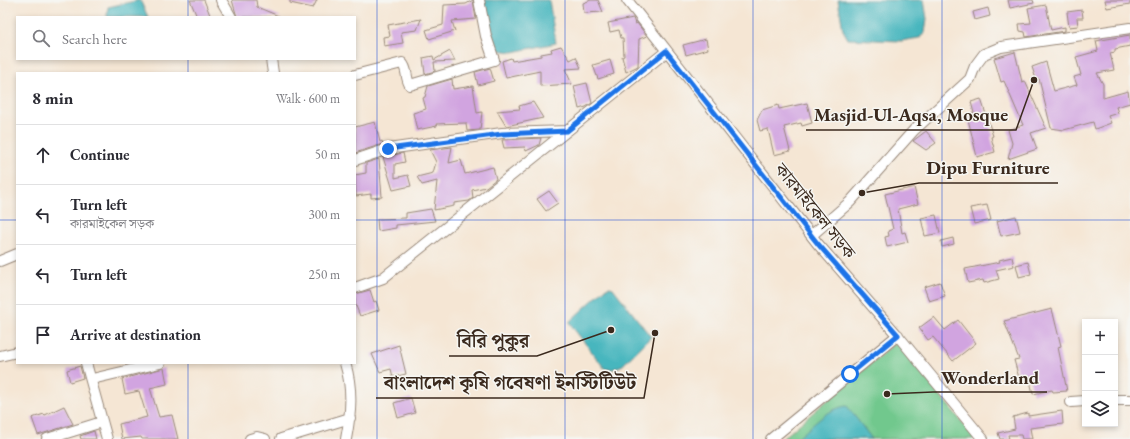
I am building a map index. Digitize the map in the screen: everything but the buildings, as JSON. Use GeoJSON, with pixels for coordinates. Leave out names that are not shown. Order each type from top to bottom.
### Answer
{"type":"FeatureCollection","features":[{"type":"Feature","properties":{"kind":"street"},"geometry":{"type":"LineString","coordinates":[[222,0],[230,16]]}},
{"type":"Feature","properties":{"kind":"street"},"geometry":{"type":"LineString","coordinates":[[356,75],[402,63],[405,66],[410,85],[494,60],[486,36],[479,0]]}},
{"type":"Feature","properties":{"kind":"street","name":"কারমাইকেল সড়ক"},"geometry":{"type":"LineString","coordinates":[[627,0],[812,235],[898,335],[983,439]]}},
{"type":"Feature","properties":{"kind":"street"},"geometry":{"type":"LineString","coordinates":[[812,235],[850,202],[914,130],[970,79],[975,66],[984,54],[1001,47],[1130,28]]}},
{"type":"Feature","properties":{"kind":"street"},"geometry":{"type":"LineString","coordinates":[[356,288],[383,278],[666,51]]}},
{"type":"Feature","properties":{"kind":"street"},"geometry":{"type":"LineString","coordinates":[[271,60],[273,72]]}},
{"type":"Feature","properties":{"kind":"street"},"geometry":{"type":"LineString","coordinates":[[356,160],[388,149],[502,134],[567,131]]}},
{"type":"Feature","properties":{"kind":"street"},"geometry":{"type":"LineString","coordinates":[[0,261],[16,254]]}},
{"type":"Feature","properties":{"kind":"street"},"geometry":{"type":"LineString","coordinates":[[771,439],[898,335]]}},
{"type":"Feature","properties":{"kind":"street"},"geometry":{"type":"LineString","coordinates":[[0,356],[16,352]]}},
{"type":"Feature","properties":{"kind":"street"},"geometry":{"type":"LineString","coordinates":[[86,364],[92,379],[107,439]]}},
{"type":"Feature","properties":{"kind":"street"},"geometry":{"type":"LineString","coordinates":[[92,379],[156,364]]}},
{"type":"Feature","properties":{"kind":"street"},"geometry":{"type":"LineString","coordinates":[[345,364],[351,392],[350,418],[346,439]]}},
{"type":"Feature","properties":{"kind":"street"},"geometry":{"type":"LineString","coordinates":[[1118,400],[1130,400]]}},
{"type":"Feature","properties":{"kind":"street"},"geometry":{"type":"LineString","coordinates":[[1071,402],[1082,401]]}},
{"type":"Feature","properties":{"kind":"street"},"geometry":{"type":"LineString","coordinates":[[281,439],[350,418]]}},
{"type":"Feature","properties":{"kind":"street"},"geometry":{"type":"LineString","coordinates":[[47,439],[102,422]]}},
{"type":"Feature","properties":{"kind":"street"},"geometry":{"type":"LineString","coordinates":[[250,439],[257,437],[265,439]]}},
{"type":"Feature","properties":{"kind":"green space"},"geometry":{"type":"Polygon","coordinates":[[[896,342],[976,439],[782,439],[896,342]]]}},
{"type":"Feature","properties":{"kind":"water"},"geometry":{"type":"Polygon","coordinates":[[[140,0],[148,16],[107,16],[108,7],[140,0]]]}},
{"type":"Feature","properties":{"kind":"water"},"geometry":{"type":"Polygon","coordinates":[[[484,0],[549,0],[556,43],[513,52],[497,50],[492,46],[482,5],[484,0]]]}},
{"type":"Feature","properties":{"kind":"water"},"geometry":{"type":"Polygon","coordinates":[[[838,0],[924,0],[927,19],[925,33],[919,38],[901,41],[848,39],[843,30],[838,0]]]}},
{"type":"Feature","properties":{"kind":"water"},"geometry":{"type":"Polygon","coordinates":[[[606,288],[613,288],[651,337],[623,365],[613,369],[605,369],[570,324],[570,321],[606,288]]]}},
{"type":"Feature","properties":{"kind":"water"},"geometry":{"type":"Polygon","coordinates":[[[847,406],[872,439],[797,439],[833,410],[847,406]]]}},
{"type":"Feature","properties":{"kind":"place","name":"Masjid-Ul-Aqsa, Mosque"},"geometry":{"type":"Point","coordinates":[1034,80]}},
{"type":"Feature","properties":{"kind":"place","name":"Dipu Furniture"},"geometry":{"type":"Point","coordinates":[862,193]}},
{"type":"Feature","properties":{"kind":"place","name":"বিরি পুকুর"},"geometry":{"type":"Point","coordinates":[611,330]}},
{"type":"Feature","properties":{"kind":"place","name":"বাংলাদেশ কৃষি গবেষণা ইনস্টিটিউট"},"geometry":{"type":"Point","coordinates":[655,333]}},
{"type":"Feature","properties":{"kind":"place","name":"Wonderland"},"geometry":{"type":"Point","coordinates":[887,394]}},
{"type":"Feature","properties":{"kind":"route"},"geometry":{"type":"LineString","coordinates":[[388,149],[502,134],[567,131],[666,51],[818,244],[898,335],[850,374]]}}]}
